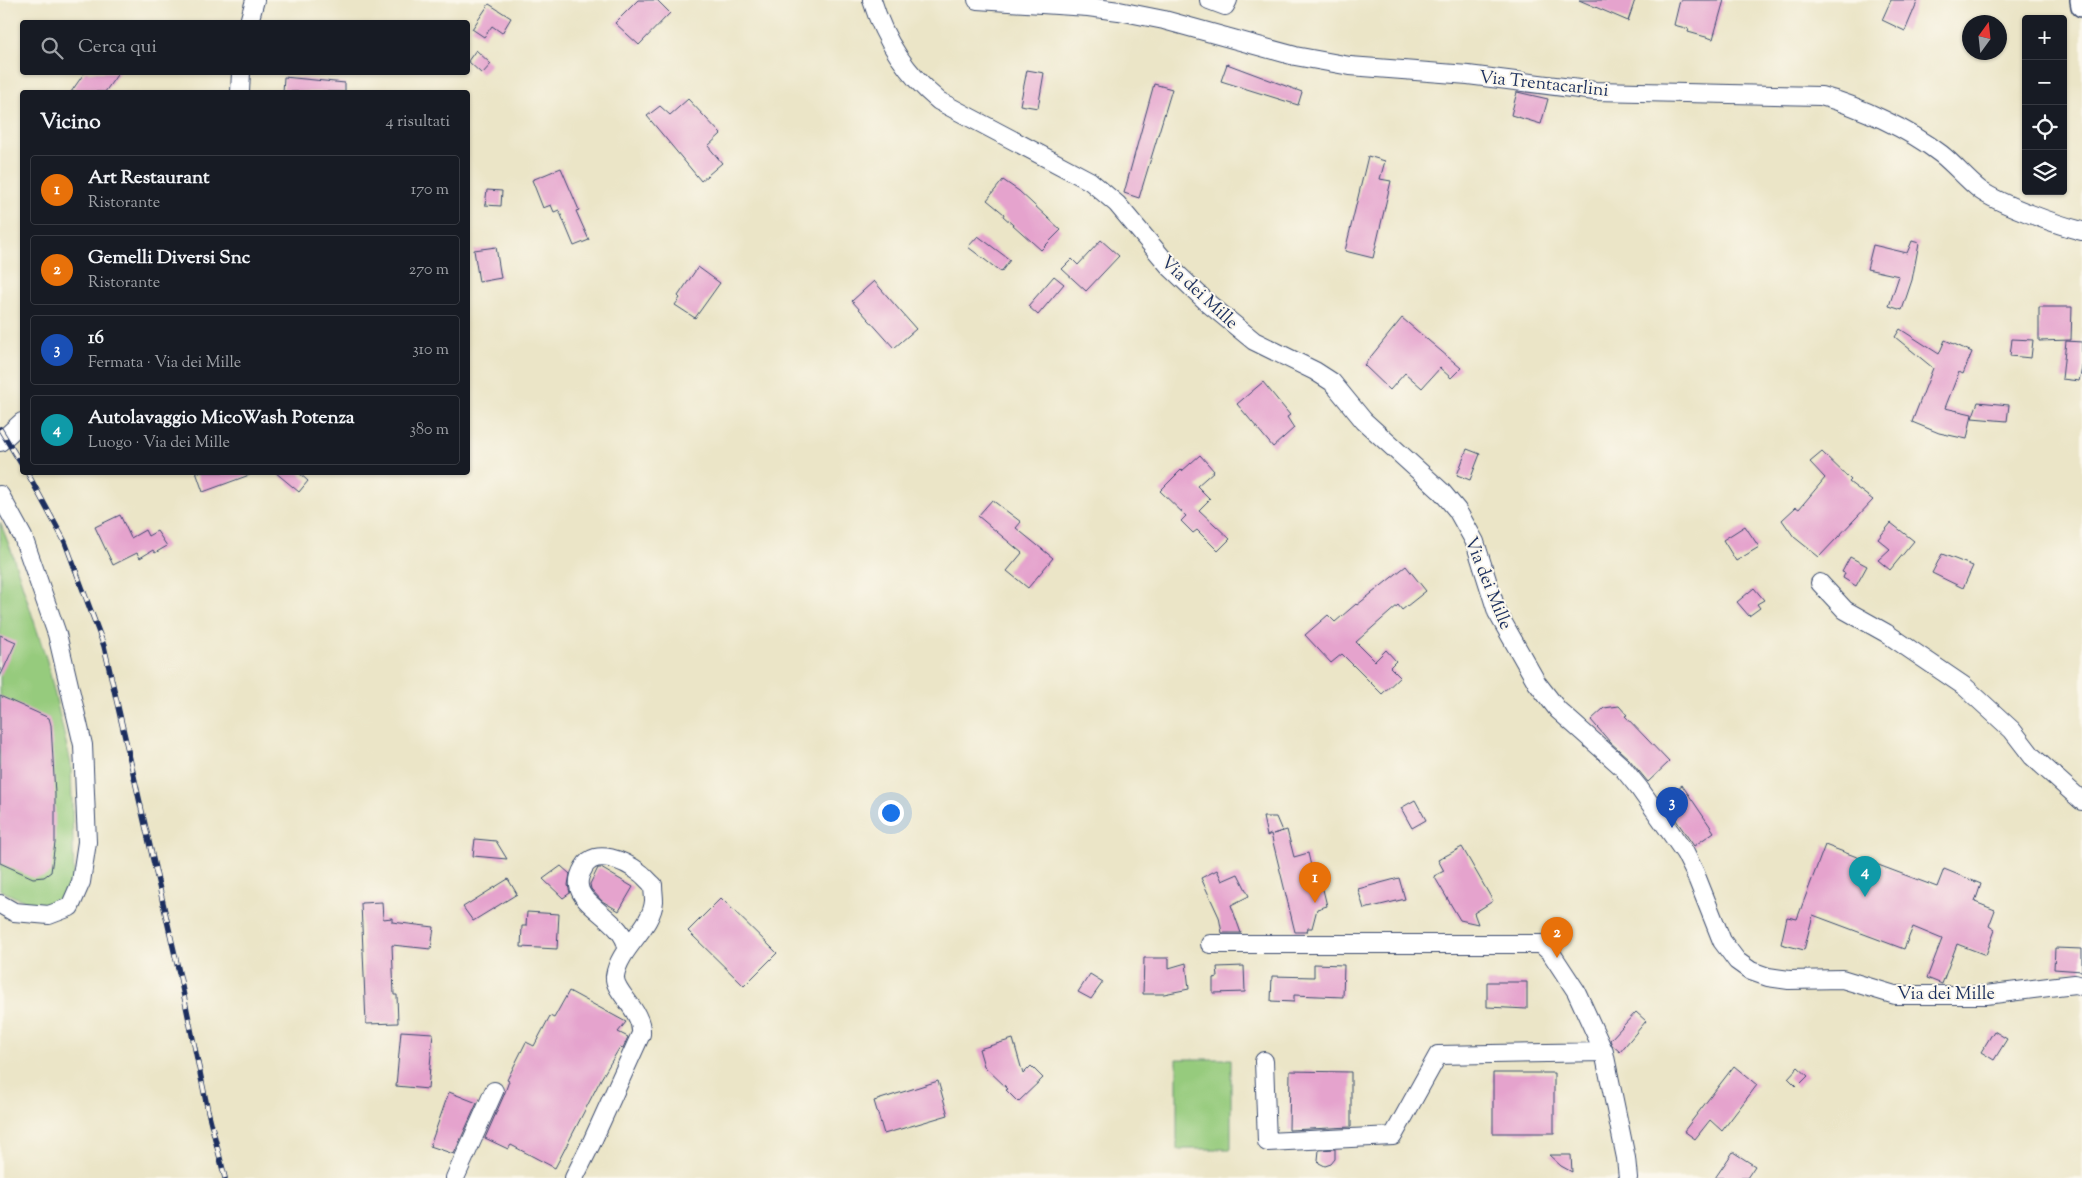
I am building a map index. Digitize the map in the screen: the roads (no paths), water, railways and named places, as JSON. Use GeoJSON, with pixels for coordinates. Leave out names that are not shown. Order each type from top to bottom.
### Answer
{"type":"FeatureCollection","features":[{"type":"Feature","properties":{"kind":"main road"},"geometry":{"type":"LineString","coordinates":[[2081,0],[2082,6]]}},
{"type":"Feature","properties":{"kind":"street"},"geometry":{"type":"LineString","coordinates":[[250,20],[255,0]]}},
{"type":"Feature","properties":{"kind":"street","name":"Via dei Mille"},"geometry":{"type":"LineString","coordinates":[[872,0],[879,23],[893,48],[924,89],[939,101],[1090,181],[1117,204],[1170,267],[1209,304],[1254,341],[1315,371],[1332,382],[1364,421],[1442,492],[1457,510],[1475,542],[1497,612],[1537,683],[1558,710],[1621,766],[1639,788],[1685,853],[1722,941],[1737,961],[1751,971],[1768,977],[1789,980],[1842,979],[1895,995],[1986,996],[2075,984],[2082,986]]}},
{"type":"Feature","properties":{"kind":"street","name":"Via Trentacarlini"},"geometry":{"type":"LineString","coordinates":[[977,0],[1088,7],[1119,11],[1164,20],[1295,56],[1350,66],[1468,75],[1595,91],[1821,96],[1857,108],[1915,137],[1945,157],[1981,190],[1994,198],[2047,220],[2082,231]]}},
{"type":"Feature","properties":{"kind":"street"},"geometry":{"type":"LineString","coordinates":[[1209,0],[1226,6],[1228,0]]}},
{"type":"Feature","properties":{"kind":"street"},"geometry":{"type":"LineString","coordinates":[[240,90],[241,75]]}},
{"type":"Feature","properties":{"kind":"street"},"geometry":{"type":"LineString","coordinates":[[0,442],[20,424]]}},
{"type":"Feature","properties":{"kind":"street"},"geometry":{"type":"LineString","coordinates":[[0,495],[23,537],[57,634],[83,745],[87,842],[80,882],[70,906],[50,915],[14,912],[0,904]]}},
{"type":"Feature","properties":{"kind":"street"},"geometry":{"type":"LineString","coordinates":[[1820,582],[1846,610],[1886,633],[1964,686],[2012,730],[2032,756],[2070,792],[2082,800]]}},
{"type":"Feature","properties":{"kind":"street"},"geometry":{"type":"LineString","coordinates":[[574,1178],[592,1144],[641,1034],[641,1026],[636,1014],[616,983],[615,976],[627,949],[642,928],[654,902],[653,885],[639,871],[612,858],[596,857],[585,865],[578,885],[581,893],[619,930],[627,942],[627,949]]}},
{"type":"Feature","properties":{"kind":"street"},"geometry":{"type":"LineString","coordinates":[[1210,944],[1542,944],[1552,953],[1576,991],[1604,1052],[1626,1158],[1628,1178]]}},
{"type":"Feature","properties":{"kind":"street"},"geometry":{"type":"LineString","coordinates":[[1264,1061],[1267,1142],[1393,1136],[1438,1055],[1604,1052]]}},
{"type":"Feature","properties":{"kind":"street"},"geometry":{"type":"LineString","coordinates":[[454,1178],[494,1091]]}},
{"type":"Feature","properties":{"kind":"railway"},"geometry":{"type":"LineString","coordinates":[[0,429],[20,462]]}},
{"type":"Feature","properties":{"kind":"railway"},"geometry":{"type":"LineString","coordinates":[[29,475],[65,542],[104,646],[180,977],[208,1111],[225,1178]]}},
{"type":"Feature","properties":{"kind":"place","name":"16"},"geometry":{"type":"Point","coordinates":[1672,828]}},
{"type":"Feature","properties":{"kind":"place","name":"Autolavaggio MicoWash Potenza"},"geometry":{"type":"Point","coordinates":[1865,897]}},
{"type":"Feature","properties":{"kind":"place","name":"Art Restaurant"},"geometry":{"type":"Point","coordinates":[1315,903]}},
{"type":"Feature","properties":{"kind":"place","name":"Gemelli Diversi Snc"},"geometry":{"type":"Point","coordinates":[1557,958]}}]}
